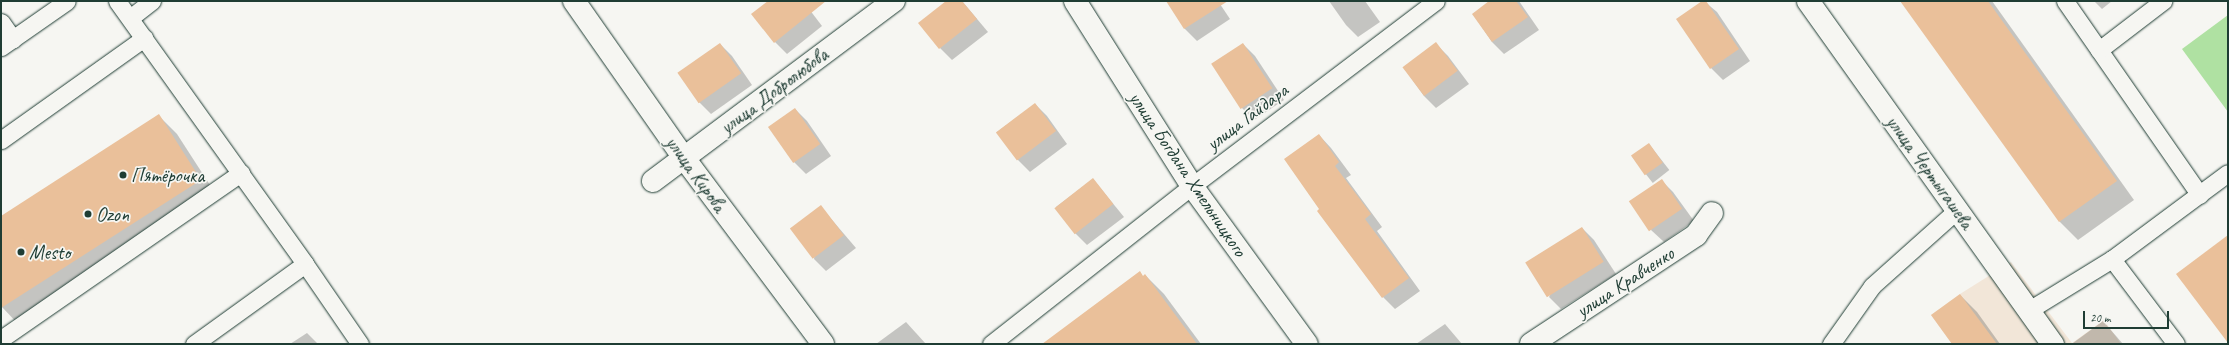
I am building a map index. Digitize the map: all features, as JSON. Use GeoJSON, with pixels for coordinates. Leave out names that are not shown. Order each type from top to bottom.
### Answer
{"type":"FeatureCollection","features":[{"type":"Feature","properties":{"kind":"street","name":"улица Кирова"},"geometry":{"type":"LineString","coordinates":[[574,1],[684,158],[823,344]]}},
{"type":"Feature","properties":{"kind":"street","name":"улица Добролюбова"},"geometry":{"type":"LineString","coordinates":[[653,181],[894,1]]}},
{"type":"Feature","properties":{"kind":"street","name":"улица Богдана Хмельницкого"},"geometry":{"type":"LineString","coordinates":[[1075,1],[1192,186],[1307,344]]}},
{"type":"Feature","properties":{"kind":"street","name":"улица Чертыгашева"},"geometry":{"type":"LineString","coordinates":[[1808,1],[2053,344]]}},
{"type":"Feature","properties":{"kind":"street","name":"улица Кравченко"},"geometry":{"type":"LineString","coordinates":[[1531,344],[1696,235],[1712,214]]}},
{"type":"Feature","properties":{"kind":"lane"},"geometry":{"type":"LineString","coordinates":[[1,22],[7,43],[67,1]]}},
{"type":"Feature","properties":{"kind":"lane"},"geometry":{"type":"LineString","coordinates":[[117,1],[241,173],[360,344]]}},
{"type":"Feature","properties":{"kind":"lane"},"geometry":{"type":"LineString","coordinates":[[130,18],[152,1]]}},
{"type":"Feature","properties":{"kind":"lane","name":"улица Гайдара"},"geometry":{"type":"LineString","coordinates":[[991,344],[1192,186],[1436,1]]}},
{"type":"Feature","properties":{"kind":"lane"},"geometry":{"type":"LineString","coordinates":[[2064,1],[2200,194]]}},
{"type":"Feature","properties":{"kind":"lane"},"geometry":{"type":"LineString","coordinates":[[2099,50],[2163,1]]}},
{"type":"Feature","properties":{"kind":"lane"},"geometry":{"type":"LineString","coordinates":[[1,140],[144,38]]}},
{"type":"Feature","properties":{"kind":"lane"},"geometry":{"type":"LineString","coordinates":[[3,344],[1,340],[241,173]]}},
{"type":"Feature","properties":{"kind":"lane"},"geometry":{"type":"LineString","coordinates":[[2029,310],[2112,259],[2228,173]]}},
{"type":"Feature","properties":{"kind":"lane"},"geometry":{"type":"LineString","coordinates":[[1831,344],[1872,286],[1957,210]]}},
{"type":"Feature","properties":{"kind":"lane"},"geometry":{"type":"LineString","coordinates":[[2112,259],[2176,344]]}},
{"type":"Feature","properties":{"kind":"lane"},"geometry":{"type":"LineString","coordinates":[[194,344],[305,264]]}},
{"type":"Feature","properties":{"kind":"shaded area"},"geometry":{"type":"Polygon","coordinates":[[[2011,262],[2072,343],[2104,320],[2121,344],[1952,344],[1931,315],[1960,294],[2011,262]]]}},
{"type":"Feature","properties":{"kind":"green space"},"geometry":{"type":"Polygon","coordinates":[[[2228,15],[2228,112],[2182,49],[2228,15]]]}},
{"type":"Feature","properties":{"kind":"building"},"geometry":{"type":"Polygon","coordinates":[[[768,1],[826,1],[774,43],[751,14],[768,1]]]}},
{"type":"Feature","properties":{"kind":"building"},"geometry":{"type":"Polygon","coordinates":[[[946,1],[962,1],[977,19],[939,49],[918,23],[946,1]]]}},
{"type":"Feature","properties":{"kind":"building"},"geometry":{"type":"Polygon","coordinates":[[[1166,1],[1228,1],[1184,29],[1166,1]]]}},
{"type":"Feature","properties":{"kind":"building"},"geometry":{"type":"Polygon","coordinates":[[[1489,1],[1516,1],[1528,17],[1492,42],[1472,14],[1489,1]]]}},
{"type":"Feature","properties":{"kind":"building"},"geometry":{"type":"Polygon","coordinates":[[[1702,1],[1706,1],[1739,49],[1710,69],[1676,19],[1702,1]]]}},
{"type":"Feature","properties":{"kind":"building"},"geometry":{"type":"Polygon","coordinates":[[[1900,1],[1988,1],[2117,181],[2059,222],[1900,1]]]}},
{"type":"Feature","properties":{"kind":"building"},"geometry":{"type":"Polygon","coordinates":[[[1436,42],[1458,71],[1424,96],[1402,67],[1436,42]]]}},
{"type":"Feature","properties":{"kind":"building"},"geometry":{"type":"Polygon","coordinates":[[[720,43],[741,73],[699,103],[677,73],[720,43]]]}},
{"type":"Feature","properties":{"kind":"building"},"geometry":{"type":"Polygon","coordinates":[[[1243,43],[1272,88],[1241,109],[1211,64],[1243,43]]]}},
{"type":"Feature","properties":{"kind":"building"},"geometry":{"type":"Polygon","coordinates":[[[1035,103],[1056,131],[1017,160],[996,132],[1035,103]]]}},
{"type":"Feature","properties":{"kind":"building"},"geometry":{"type":"Polygon","coordinates":[[[795,108],[820,144],[793,163],[768,127],[795,108]]]}},
{"type":"Feature","properties":{"kind":"building"},"geometry":{"type":"Polygon","coordinates":[[[159,114],[201,180],[1,308],[1,216],[159,114]]]}},
{"type":"Feature","properties":{"kind":"building"},"geometry":{"type":"Polygon","coordinates":[[[1319,134],[1339,162],[1335,166],[1371,214],[1365,219],[1409,278],[1382,298],[1317,211],[1319,209],[1284,159],[1319,134]]]}},
{"type":"Feature","properties":{"kind":"building"},"geometry":{"type":"Polygon","coordinates":[[[1649,143],[1663,163],[1645,175],[1631,156],[1649,143]]]}},
{"type":"Feature","properties":{"kind":"building"},"geometry":{"type":"Polygon","coordinates":[[[1093,178],[1113,204],[1075,234],[1054,208],[1093,178]]]}},
{"type":"Feature","properties":{"kind":"building"},"geometry":{"type":"Polygon","coordinates":[[[1662,179],[1682,209],[1649,231],[1629,201],[1662,179]]]}},
{"type":"Feature","properties":{"kind":"building"},"geometry":{"type":"Polygon","coordinates":[[[821,205],[844,235],[813,259],[790,228],[821,205]]]}},
{"type":"Feature","properties":{"kind":"building"},"geometry":{"type":"Polygon","coordinates":[[[1582,227],[1604,262],[1547,297],[1525,263],[1582,227]]]}},
{"type":"Feature","properties":{"kind":"building"},"geometry":{"type":"Polygon","coordinates":[[[2228,235],[2228,343],[2176,274],[2228,235]]]}},
{"type":"Feature","properties":{"kind":"building"},"geometry":{"type":"Polygon","coordinates":[[[1140,271],[1143,276],[1145,274],[1197,344],[1042,344],[1140,271]]]}},
{"type":"Feature","properties":{"kind":"building"},"geometry":{"type":"Polygon","coordinates":[[[1960,294],[1997,344],[1952,344],[1931,315],[1960,294]]]}},
{"type":"Feature","properties":{"kind":"place","name":"Пятёрочка"},"geometry":{"type":"Point","coordinates":[123,175]}},
{"type":"Feature","properties":{"kind":"place","name":"Ozon"},"geometry":{"type":"Point","coordinates":[88,214]}},
{"type":"Feature","properties":{"kind":"place","name":"Mesto"},"geometry":{"type":"Point","coordinates":[21,252]}}]}
